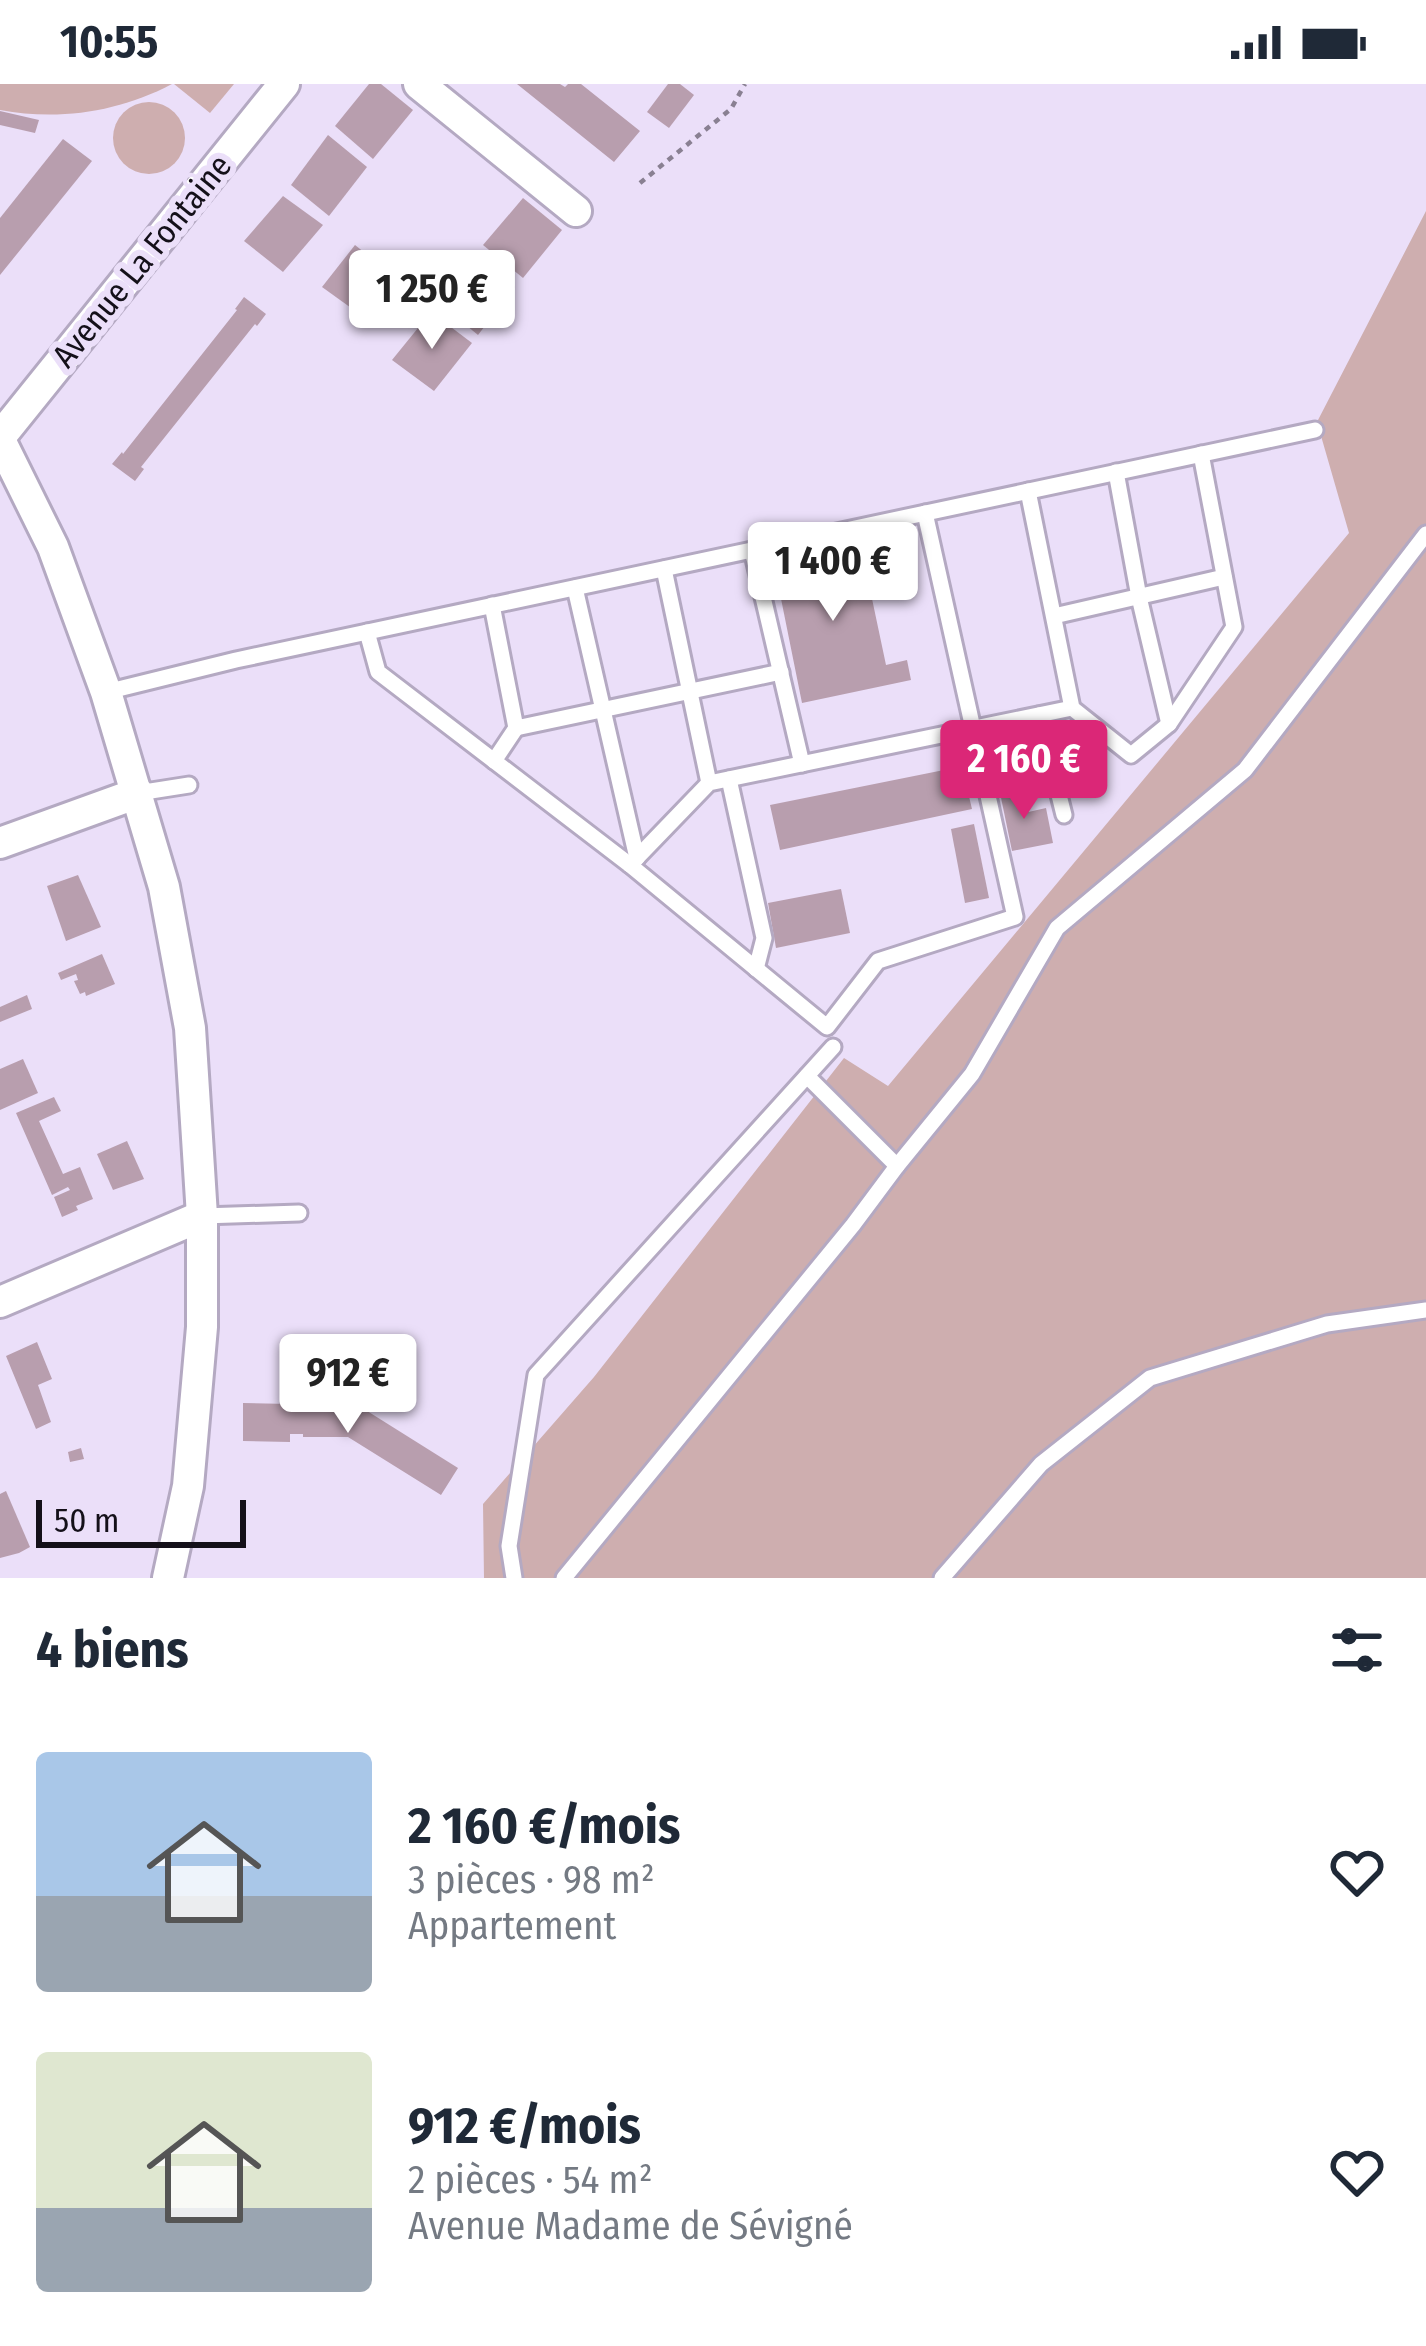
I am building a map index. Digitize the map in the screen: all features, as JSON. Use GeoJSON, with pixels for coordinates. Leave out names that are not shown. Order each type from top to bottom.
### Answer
{"type":"FeatureCollection","features":[{"type":"Feature","properties":{"kind":"street","name":"Avenue La Fontaine"},"geometry":{"type":"LineString","coordinates":[[0,438],[284,84]]}},
{"type":"Feature","properties":{"kind":"street"},"geometry":{"type":"LineString","coordinates":[[418,84],[576,211]]}},
{"type":"Feature","properties":{"kind":"street"},"geometry":{"type":"LineString","coordinates":[[0,438],[53,547],[106,692],[164,887],[190,1028],[202,1216],[202,1327],[188,1486],[169,1578]]}},
{"type":"Feature","properties":{"kind":"street"},"geometry":{"type":"LineString","coordinates":[[0,843],[138,794]]}},
{"type":"Feature","properties":{"kind":"street"},"geometry":{"type":"LineString","coordinates":[[0,1302],[202,1216]]}},
{"type":"Feature","properties":{"kind":"lane"},"geometry":{"type":"LineString","coordinates":[[106,692],[1315,430]]}},
{"type":"Feature","properties":{"kind":"lane"},"geometry":{"type":"LineString","coordinates":[[1028,491],[1072,708],[1131,755],[1169,724],[1234,627],[1201,454]]}},
{"type":"Feature","properties":{"kind":"lane"},"geometry":{"type":"LineString","coordinates":[[1116,472],[1138,596],[1169,724]]}},
{"type":"Feature","properties":{"kind":"lane"},"geometry":{"type":"LineString","coordinates":[[367,632],[378,672],[633,861],[826,1027],[878,961],[1015,917],[925,513]]}},
{"type":"Feature","properties":{"kind":"lane"},"geometry":{"type":"LineString","coordinates":[[564,1578],[972,1074],[1057,928],[1245,770],[1426,534]]}},
{"type":"Feature","properties":{"kind":"lane"},"geometry":{"type":"LineString","coordinates":[[752,550],[802,764]]}},
{"type":"Feature","properties":{"kind":"lane"},"geometry":{"type":"LineString","coordinates":[[664,569],[709,783]]}},
{"type":"Feature","properties":{"kind":"lane"},"geometry":{"type":"LineString","coordinates":[[1054,616],[1224,577]]}},
{"type":"Feature","properties":{"kind":"lane"},"geometry":{"type":"LineString","coordinates":[[575,588],[633,861]]}},
{"type":"Feature","properties":{"kind":"lane"},"geometry":{"type":"LineString","coordinates":[[492,605],[516,728]]}},
{"type":"Feature","properties":{"kind":"lane"},"geometry":{"type":"LineString","coordinates":[[494,760],[516,728],[782,671]]}},
{"type":"Feature","properties":{"kind":"lane"},"geometry":{"type":"LineString","coordinates":[[633,861],[709,783],[1072,708]]}},
{"type":"Feature","properties":{"kind":"lane"},"geometry":{"type":"LineString","coordinates":[[1039,715],[1064,814]]}},
{"type":"Feature","properties":{"kind":"lane"},"geometry":{"type":"LineString","coordinates":[[729,779],[764,938],[756,969]]}},
{"type":"Feature","properties":{"kind":"lane"},"geometry":{"type":"LineString","coordinates":[[138,794],[190,784]]}},
{"type":"Feature","properties":{"kind":"lane"},"geometry":{"type":"LineString","coordinates":[[514,1578],[509,1546],[536,1375],[833,1047]]}},
{"type":"Feature","properties":{"kind":"lane"},"geometry":{"type":"LineString","coordinates":[[807,1076],[897,1166]]}},
{"type":"Feature","properties":{"kind":"lane"},"geometry":{"type":"LineString","coordinates":[[202,1216],[299,1214]]}},
{"type":"Feature","properties":{"kind":"lane"},"geometry":{"type":"LineString","coordinates":[[942,1578],[1041,1464],[1150,1378],[1327,1324],[1426,1310]]}},
{"type":"Feature","properties":{"kind":"path"},"geometry":{"type":"LineString","coordinates":[[640,183],[731,109],[745,84]]}},
{"type":"Feature","properties":{"kind":"shaded area"},"geometry":{"type":"Polygon","coordinates":[[[0,84],[172,84],[110,107],[44,115],[0,110],[0,84]]]}},
{"type":"Feature","properties":{"kind":"shaded area"},"geometry":{"type":"Polygon","coordinates":[[[174,84],[234,84],[210,113],[174,84]]]}},
{"type":"Feature","properties":{"kind":"shaded area"},"geometry":{"type":"Polygon","coordinates":[[[149,102],[174,113],[185,138],[174,163],[149,174],[124,163],[113,138],[124,113],[149,102]]]}},
{"type":"Feature","properties":{"kind":"shaded area"},"geometry":{"type":"Polygon","coordinates":[[[1426,211],[1426,1578],[484,1578],[483,1504],[594,1377],[844,1058],[888,1086],[1349,533],[1317,422],[1426,211]]]}},
{"type":"Feature","properties":{"kind":"building"},"geometry":{"type":"Polygon","coordinates":[[[369,84],[381,84],[413,110],[373,159],[335,126],[369,84]]]}},
{"type":"Feature","properties":{"kind":"building"},"geometry":{"type":"Polygon","coordinates":[[[517,84],[581,84],[640,131],[614,162],[517,84]]]}},
{"type":"Feature","properties":{"kind":"building"},"geometry":{"type":"Polygon","coordinates":[[[668,84],[680,84],[694,95],[669,128],[647,112],[668,84]]]}},
{"type":"Feature","properties":{"kind":"building"},"geometry":{"type":"Polygon","coordinates":[[[0,111],[39,120],[35,133],[0,125],[0,111]]]}},
{"type":"Feature","properties":{"kind":"building"},"geometry":{"type":"Polygon","coordinates":[[[328,135],[367,167],[329,216],[291,185],[328,135]]]}},
{"type":"Feature","properties":{"kind":"building"},"geometry":{"type":"Polygon","coordinates":[[[63,139],[92,161],[0,275],[0,218],[63,139]]]}},
{"type":"Feature","properties":{"kind":"building"},"geometry":{"type":"Polygon","coordinates":[[[283,196],[323,225],[283,272],[244,241],[283,196]]]}},
{"type":"Feature","properties":{"kind":"building"},"geometry":{"type":"Polygon","coordinates":[[[523,198],[562,230],[523,278],[483,245],[523,198]]]}},
{"type":"Feature","properties":{"kind":"building"},"geometry":{"type":"Polygon","coordinates":[[[355,245],[404,284],[372,323],[322,287],[355,245]]]}},
{"type":"Feature","properties":{"kind":"building"},"geometry":{"type":"Polygon","coordinates":[[[477,255],[515,287],[478,335],[439,303],[477,255]]]}},
{"type":"Feature","properties":{"kind":"building"},"geometry":{"type":"Polygon","coordinates":[[[244,297],[266,314],[141,467],[135,481],[112,464],[244,297]]]}},
{"type":"Feature","properties":{"kind":"building"},"geometry":{"type":"Polygon","coordinates":[[[431,312],[472,343],[434,391],[392,360],[431,312]]]}},
{"type":"Feature","properties":{"kind":"building"},"geometry":{"type":"Polygon","coordinates":[[[860,542],[886,665],[907,660],[911,680],[802,703],[773,559],[860,542]]]}},
{"type":"Feature","properties":{"kind":"building"},"geometry":{"type":"Polygon","coordinates":[[[944,770],[948,788],[966,784],[972,809],[780,850],[770,805],[944,770]]]}},
{"type":"Feature","properties":{"kind":"building"},"geometry":{"type":"Polygon","coordinates":[[[1017,785],[1024,813],[1046,808],[1053,843],[1012,851],[999,788],[1017,785]]]}},
{"type":"Feature","properties":{"kind":"building"},"geometry":{"type":"Polygon","coordinates":[[[974,824],[989,898],[965,903],[951,829],[974,824]]]}},
{"type":"Feature","properties":{"kind":"building"},"geometry":{"type":"Polygon","coordinates":[[[78,875],[101,927],[66,941],[47,886],[78,875]]]}},
{"type":"Feature","properties":{"kind":"building"},"geometry":{"type":"Polygon","coordinates":[[[841,889],[850,933],[776,948],[768,903],[841,889]]]}},
{"type":"Feature","properties":{"kind":"building"},"geometry":{"type":"Polygon","coordinates":[[[102,954],[115,984],[86,996],[74,981],[76,974],[61,980],[58,973],[102,954]]]}},
{"type":"Feature","properties":{"kind":"building"},"geometry":{"type":"Polygon","coordinates":[[[27,995],[32,1009],[0,1022],[0,1007],[27,995]]]}},
{"type":"Feature","properties":{"kind":"building"},"geometry":{"type":"Polygon","coordinates":[[[23,1059],[38,1093],[0,1110],[0,1069],[23,1059]]]}},
{"type":"Feature","properties":{"kind":"building"},"geometry":{"type":"Polygon","coordinates":[[[54,1097],[61,1111],[39,1121],[63,1174],[80,1167],[93,1199],[62,1217],[54,1197],[70,1190],[52,1195],[16,1113],[54,1097]]]}},
{"type":"Feature","properties":{"kind":"building"},"geometry":{"type":"Polygon","coordinates":[[[127,1141],[144,1179],[113,1190],[97,1154],[127,1141]]]}},
{"type":"Feature","properties":{"kind":"building"},"geometry":{"type":"Polygon","coordinates":[[[37,1342],[52,1379],[38,1385],[51,1422],[36,1429],[6,1356],[37,1342]]]}},
{"type":"Feature","properties":{"kind":"building"},"geometry":{"type":"Polygon","coordinates":[[[243,1403],[356,1404],[458,1468],[441,1495],[348,1437],[290,1434],[290,1442],[243,1441],[243,1403]]]}},
{"type":"Feature","properties":{"kind":"building"},"geometry":{"type":"Polygon","coordinates":[[[81,1448],[84,1459],[70,1462],[68,1452],[81,1448]]]}},
{"type":"Feature","properties":{"kind":"building"},"geometry":{"type":"Polygon","coordinates":[[[6,1491],[30,1547],[0,1558],[0,1494],[6,1491]]]}}]}
